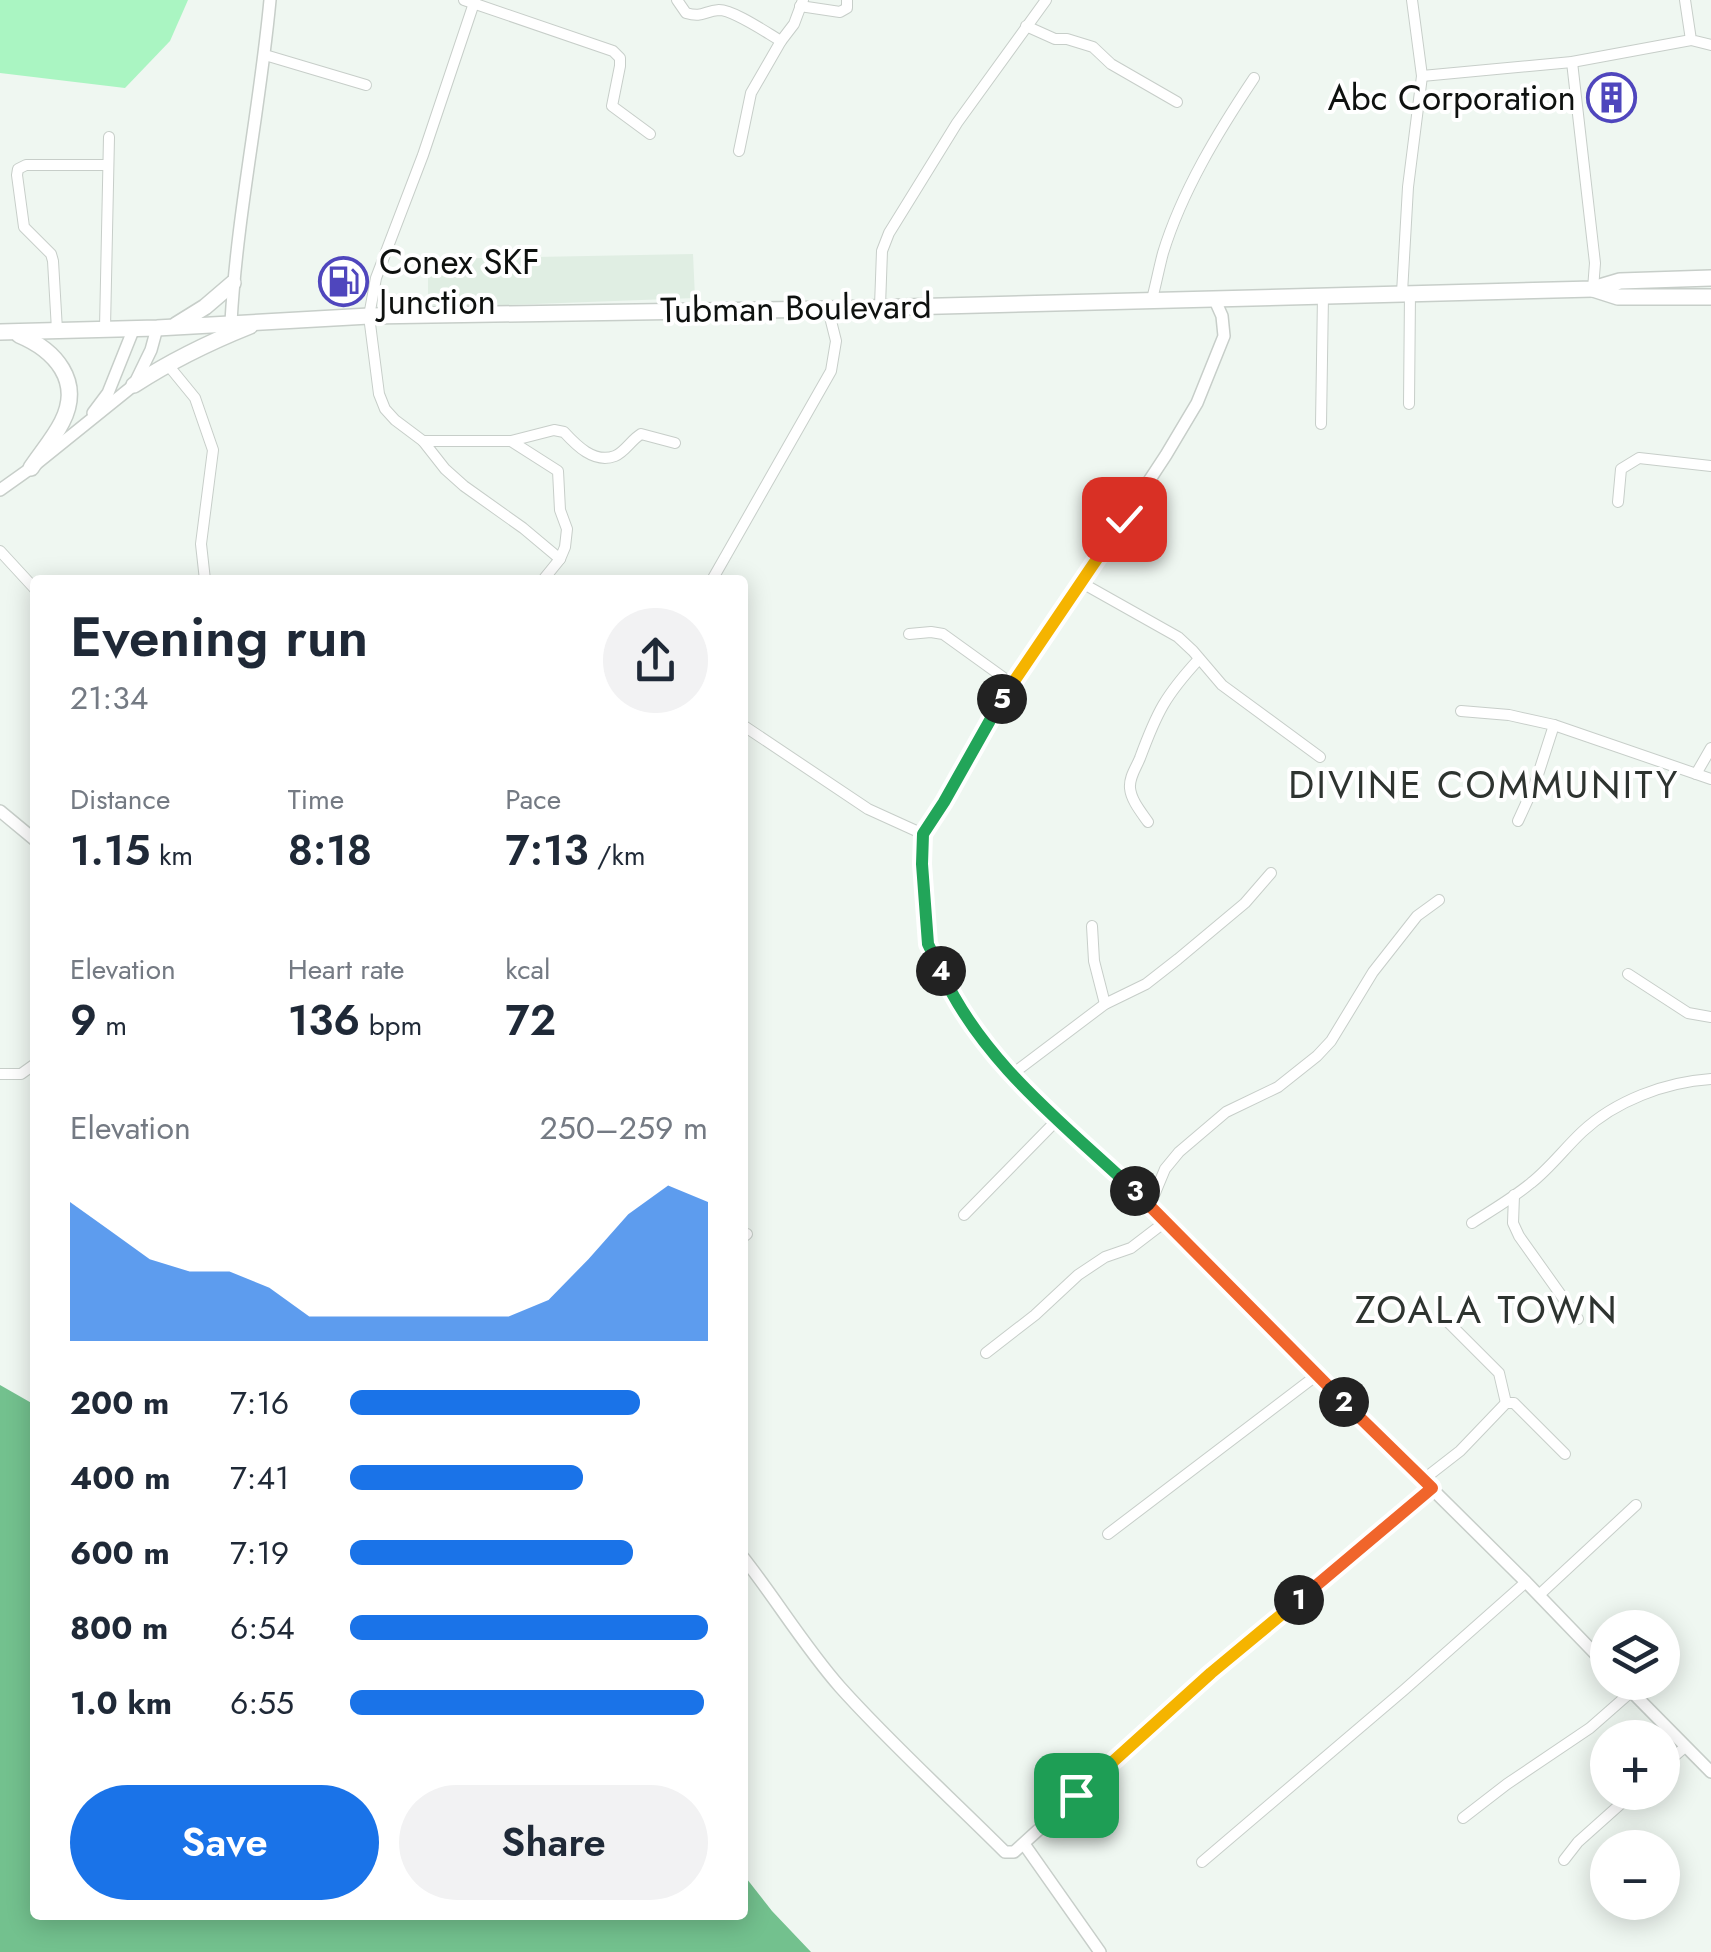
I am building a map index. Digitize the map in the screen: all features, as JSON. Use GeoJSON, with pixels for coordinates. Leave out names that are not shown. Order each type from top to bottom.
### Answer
{"type":"FeatureCollection","features":[{"type":"Feature","properties":{"kind":"highway","name":"Tubman Boulevard"},"geometry":{"type":"LineString","coordinates":[[5,332],[369,316],[828,309],[1593,289],[1620,280],[1711,278]]}},
{"type":"Feature","properties":{"kind":"highway"},"geometry":{"type":"LineString","coordinates":[[165,327],[205,308],[233,283]]}},
{"type":"Feature","properties":{"kind":"highway","name":"Tubman Boulevard"},"geometry":{"type":"LineString","coordinates":[[1593,289],[1618,297],[1711,297]]}},
{"type":"Feature","properties":{"kind":"highway"},"geometry":{"type":"LineString","coordinates":[[134,386],[206,344],[262,321]]}},
{"type":"Feature","properties":{"kind":"highway"},"geometry":{"type":"LineString","coordinates":[[5,332],[36,342],[66,372],[69,397],[64,419],[31,468]]}},
{"type":"Feature","properties":{"kind":"street"},"geometry":{"type":"LineString","coordinates":[[230,322],[270,0]]}},
{"type":"Feature","properties":{"kind":"street"},"geometry":{"type":"LineString","coordinates":[[677,0],[686,13],[702,16],[728,12],[781,41]]}},
{"type":"Feature","properties":{"kind":"street"},"geometry":{"type":"LineString","coordinates":[[739,151],[750,93],[794,24],[802,3],[840,12],[847,8],[847,0]]}},
{"type":"Feature","properties":{"kind":"street"},"geometry":{"type":"LineString","coordinates":[[880,306],[882,251],[889,233],[958,123],[1046,0]]}},
{"type":"Feature","properties":{"kind":"street"},"geometry":{"type":"LineString","coordinates":[[1409,404],[1408,186],[1422,76],[1412,0]]}},
{"type":"Feature","properties":{"kind":"street"},"geometry":{"type":"LineString","coordinates":[[1686,0],[1691,40]]}},
{"type":"Feature","properties":{"kind":"street"},"geometry":{"type":"LineString","coordinates":[[560,559],[464,486],[423,441],[385,409],[379,394],[369,316],[376,278],[423,154],[471,1],[613,52],[620,58],[620,66],[612,106],[650,134]]}},
{"type":"Feature","properties":{"kind":"street"},"geometry":{"type":"LineString","coordinates":[[1026,26],[1055,39],[1092,47],[1111,64],[1177,102]]}},
{"type":"Feature","properties":{"kind":"street"},"geometry":{"type":"LineString","coordinates":[[1422,76],[1572,62],[1691,40],[1711,45]]}},
{"type":"Feature","properties":{"kind":"street"},"geometry":{"type":"LineString","coordinates":[[265,55],[366,85]]}},
{"type":"Feature","properties":{"kind":"street"},"geometry":{"type":"LineString","coordinates":[[1572,62],[1596,264],[1593,289]]}},
{"type":"Feature","properties":{"kind":"street"},"geometry":{"type":"LineString","coordinates":[[1152,300],[1164,251],[1184,201],[1229,114],[1254,78]]}},
{"type":"Feature","properties":{"kind":"street"},"geometry":{"type":"LineString","coordinates":[[105,328],[109,136]]}},
{"type":"Feature","properties":{"kind":"street"},"geometry":{"type":"LineString","coordinates":[[57,330],[53,261],[24,228],[18,169],[108,165]]}},
{"type":"Feature","properties":{"kind":"street"},"geometry":{"type":"LineString","coordinates":[[1321,424],[1323,295]]}},
{"type":"Feature","properties":{"kind":"street"},"geometry":{"type":"LineString","coordinates":[[1214,298],[1222,316],[1224,336],[1197,403],[1082,582],[1011,683],[923,834],[928,944],[954,1000],[983,1043],[1012,1075],[1150,1205],[1590,1648]]}},
{"type":"Feature","properties":{"kind":"street"},"geometry":{"type":"LineString","coordinates":[[715,575],[831,371],[836,341],[828,309]]}},
{"type":"Feature","properties":{"kind":"street"},"geometry":{"type":"LineString","coordinates":[[0,490],[134,386],[165,327]]}},
{"type":"Feature","properties":{"kind":"street"},"geometry":{"type":"LineString","coordinates":[[84,425],[108,393],[134,328]]}},
{"type":"Feature","properties":{"kind":"street"},"geometry":{"type":"LineString","coordinates":[[168,364],[194,398],[213,450],[200,544],[204,575]]}},
{"type":"Feature","properties":{"kind":"street"},"geometry":{"type":"LineString","coordinates":[[423,441],[511,441],[554,430],[564,432],[578,449],[602,457],[618,454],[641,434],[674,444]]}},
{"type":"Feature","properties":{"kind":"street"},"geometry":{"type":"LineString","coordinates":[[511,441],[558,471],[560,510],[567,529],[560,559],[547,575]]}},
{"type":"Feature","properties":{"kind":"street"},"geometry":{"type":"LineString","coordinates":[[1618,502],[1621,469],[1639,458],[1711,466]]}},
{"type":"Feature","properties":{"kind":"street"},"geometry":{"type":"LineString","coordinates":[[0,551],[30,584]]}},
{"type":"Feature","properties":{"kind":"street"},"geometry":{"type":"LineString","coordinates":[[1082,582],[1178,638],[1222,685],[1320,757]]}},
{"type":"Feature","properties":{"kind":"street"},"geometry":{"type":"LineString","coordinates":[[909,634],[943,634],[1011,683]]}},
{"type":"Feature","properties":{"kind":"street"},"geometry":{"type":"LineString","coordinates":[[1148,822],[1132,796],[1130,782],[1164,700],[1199,659]]}},
{"type":"Feature","properties":{"kind":"street"},"geometry":{"type":"LineString","coordinates":[[1461,712],[1554,725],[1711,778]]}},
{"type":"Feature","properties":{"kind":"street"},"geometry":{"type":"LineString","coordinates":[[1518,821],[1554,725]]}},
{"type":"Feature","properties":{"kind":"street"},"geometry":{"type":"LineString","coordinates":[[748,729],[868,809],[923,834]]}},
{"type":"Feature","properties":{"kind":"street"},"geometry":{"type":"LineString","coordinates":[[1696,774],[1711,748]]}},
{"type":"Feature","properties":{"kind":"street"},"geometry":{"type":"LineString","coordinates":[[0,811],[30,835]]}},
{"type":"Feature","properties":{"kind":"street"},"geometry":{"type":"LineString","coordinates":[[1012,1075],[1105,1004],[1146,984],[1245,903],[1272,872]]}},
{"type":"Feature","properties":{"kind":"street"},"geometry":{"type":"LineString","coordinates":[[1150,1205],[1165,1169],[1178,1152],[1226,1112],[1278,1087],[1316,1056],[1330,1041],[1372,972],[1417,916],[1439,900]]}},
{"type":"Feature","properties":{"kind":"street"},"geometry":{"type":"LineString","coordinates":[[1092,926],[1094,961],[1105,1004]]}},
{"type":"Feature","properties":{"kind":"street"},"geometry":{"type":"LineString","coordinates":[[1628,974],[1688,1013],[1711,1016]]}},
{"type":"Feature","properties":{"kind":"street"},"geometry":{"type":"LineString","coordinates":[[0,1074],[21,1074],[30,1068]]}},
{"type":"Feature","properties":{"kind":"street"},"geometry":{"type":"LineString","coordinates":[[1472,1223],[1530,1184],[1582,1132],[1606,1114],[1648,1092],[1711,1079]]}},
{"type":"Feature","properties":{"kind":"street"},"geometry":{"type":"LineString","coordinates":[[964,1215],[1058,1119]]}},
{"type":"Feature","properties":{"kind":"street"},"geometry":{"type":"LineString","coordinates":[[1514,1195],[1513,1223],[1519,1236],[1578,1319]]}},
{"type":"Feature","properties":{"kind":"street"},"geometry":{"type":"LineString","coordinates":[[986,1353],[1078,1275],[1106,1257],[1132,1248],[1165,1222]]}},
{"type":"Feature","properties":{"kind":"street"},"geometry":{"type":"LineString","coordinates":[[1448,1322],[1499,1372],[1506,1402]]}},
{"type":"Feature","properties":{"kind":"street"},"geometry":{"type":"LineString","coordinates":[[1108,1534],[1316,1375]]}},
{"type":"Feature","properties":{"kind":"street"},"geometry":{"type":"LineString","coordinates":[[1506,1402],[1514,1403],[1565,1454]]}},
{"type":"Feature","properties":{"kind":"street"},"geometry":{"type":"LineString","coordinates":[[748,1573],[840,1686],[906,1757],[1004,1852],[1014,1852],[1428,1484],[1506,1402]]}},
{"type":"Feature","properties":{"kind":"street"},"geometry":{"type":"LineString","coordinates":[[1539,1596],[1636,1505]]}},
{"type":"Feature","properties":{"kind":"street"},"geometry":{"type":"LineString","coordinates":[[1202,1862],[1526,1582]]}},
{"type":"Feature","properties":{"kind":"street"},"geometry":{"type":"LineString","coordinates":[[1463,1818],[1590,1728],[1615,1700]]}},
{"type":"Feature","properties":{"kind":"street"},"geometry":{"type":"LineString","coordinates":[[1640,1700],[1711,1772]]}},
{"type":"Feature","properties":{"kind":"street"},"geometry":{"type":"LineString","coordinates":[[1680,1751],[1685,1747]]}},
{"type":"Feature","properties":{"kind":"street"},"geometry":{"type":"LineString","coordinates":[[1564,1860],[1614,1810]]}},
{"type":"Feature","properties":{"kind":"street"},"geometry":{"type":"LineString","coordinates":[[1024,1844],[1100,1952]]}},
{"type":"Feature","properties":{"kind":"shaded area"},"geometry":{"type":"Polygon","coordinates":[[[0,0],[188,0],[170,41],[125,88],[0,73],[0,0]]]}},
{"type":"Feature","properties":{"kind":"shaded area"},"geometry":{"type":"Polygon","coordinates":[[[693,254],[695,298],[428,308],[428,259],[693,254]]]}},
{"type":"Feature","properties":{"kind":"shaded area"},"geometry":{"type":"Polygon","coordinates":[[[0,1385],[30,1402],[30,1920],[748,1920],[748,1880],[811,1952],[0,1952],[0,1385]]]}},
{"type":"Feature","properties":{"kind":"place","name":"Abc Corporation"},"geometry":{"type":"Point","coordinates":[1611,98]}},
{"type":"Feature","properties":{"kind":"place","name":"Conex SKF Junction"},"geometry":{"type":"Point","coordinates":[344,282]}},
{"type":"Feature","properties":{"kind":"district","name":"DIVINE COMMUNITY"},"geometry":{"type":"Point","coordinates":[1484,785]}},
{"type":"Feature","properties":{"kind":"district","name":"ZOALA TOWN"},"geometry":{"type":"Point","coordinates":[1487,1310]}},
{"type":"Feature","properties":{"kind":"route"},"geometry":{"type":"LineString","coordinates":[[1076,1795],[1211,1673],[1432,1488],[1150,1205],[1012,1075],[983,1043],[954,1000],[928,944],[923,834],[1011,683],[1124,519]]}}]}
